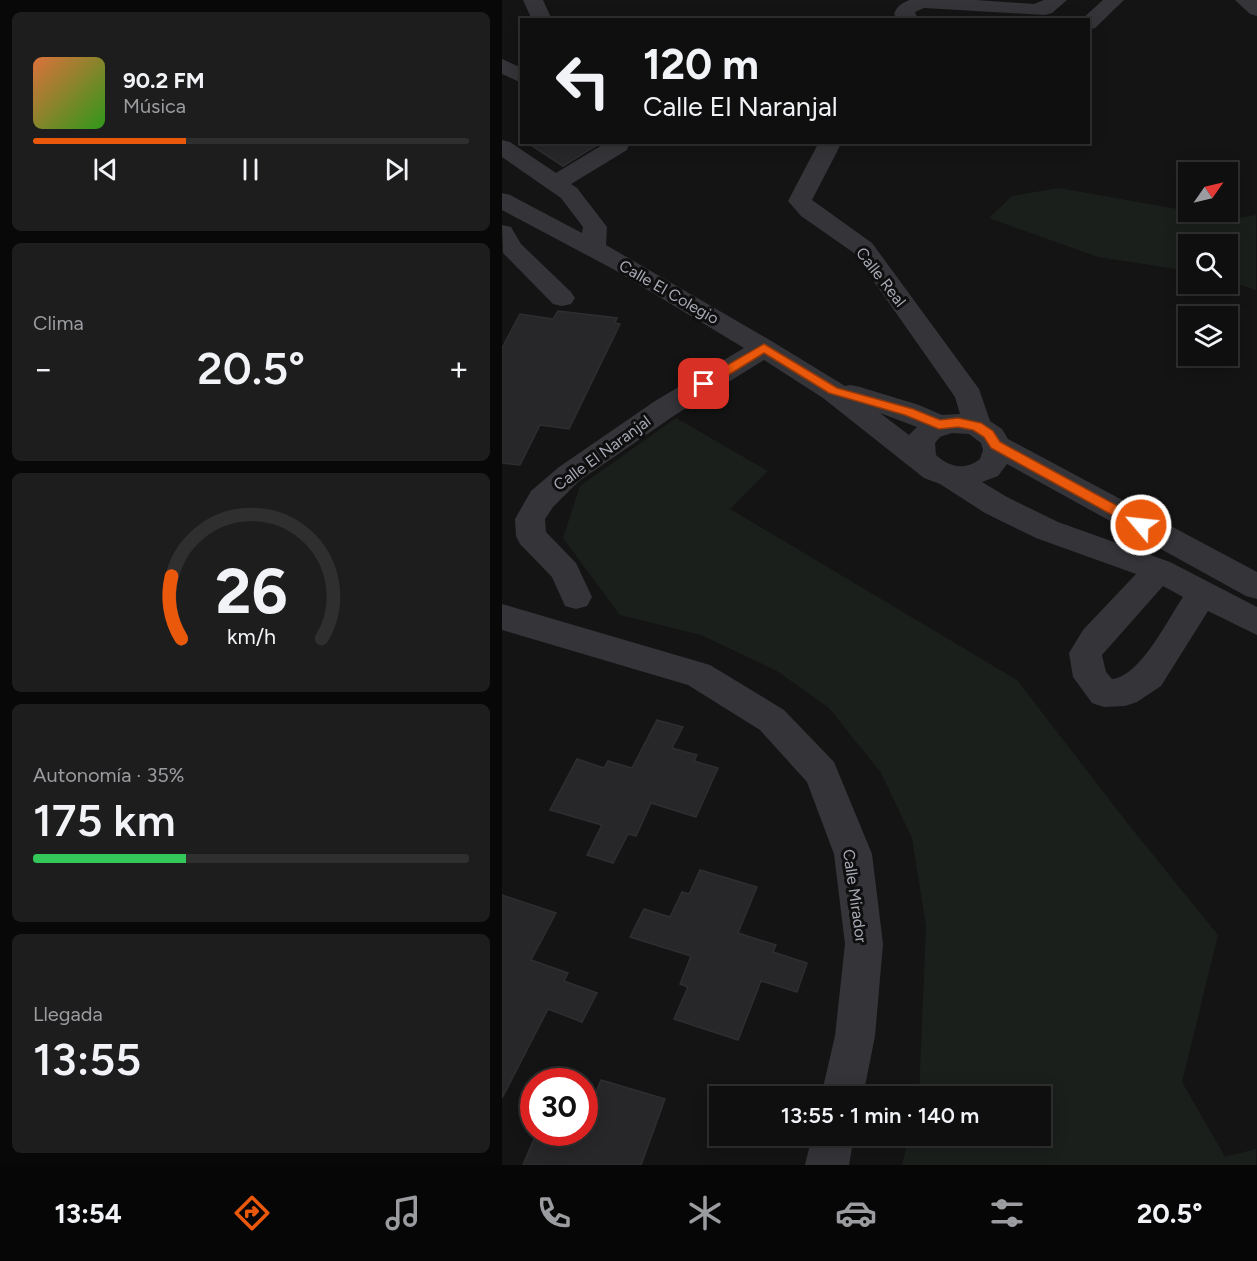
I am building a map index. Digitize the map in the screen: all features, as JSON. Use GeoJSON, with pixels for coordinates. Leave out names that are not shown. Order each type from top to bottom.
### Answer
{"type":"FeatureCollection","features":[{"type":"Feature","properties":{"kind":"street"},"geometry":{"type":"LineString","coordinates":[[533,0],[541,18]]}},
{"type":"Feature","properties":{"kind":"street"},"geometry":{"type":"LineString","coordinates":[[907,18],[904,14],[906,9],[921,2],[1034,10],[1045,9],[1057,0]]}},
{"type":"Feature","properties":{"kind":"street"},"geometry":{"type":"LineString","coordinates":[[1090,22],[1114,0]]}},
{"type":"Feature","properties":{"kind":"street"},"geometry":{"type":"LineString","coordinates":[[1245,0],[1256,10]]}},
{"type":"Feature","properties":{"kind":"street"},"geometry":{"type":"LineString","coordinates":[[502,65],[520,76]]}},
{"type":"Feature","properties":{"kind":"street"},"geometry":{"type":"LineString","coordinates":[[555,184],[619,144]]}},
{"type":"Feature","properties":{"kind":"street","name":"Calle Real"},"geometry":{"type":"LineString","coordinates":[[830,144],[799,201],[809,212],[863,248],[969,396],[986,436]]}},
{"type":"Feature","properties":{"kind":"street"},"geometry":{"type":"LineString","coordinates":[[502,147],[569,194],[595,226],[593,250]]}},
{"type":"Feature","properties":{"kind":"street","name":"Calle El Colegio"},"geometry":{"type":"LineString","coordinates":[[506,210],[622,264],[764,348],[833,391],[933,470],[951,477],[996,505],[1047,530],[1159,570],[1256,622]]}},
{"type":"Feature","properties":{"kind":"street"},"geometry":{"type":"LineString","coordinates":[[502,232],[511,248],[562,298]]}},
{"type":"Feature","properties":{"kind":"street","name":"Calle El Naranjal"},"geometry":{"type":"LineString","coordinates":[[576,597],[565,571],[531,536],[530,519],[542,499],[569,474],[664,408],[764,348]]}},
{"type":"Feature","properties":{"kind":"street","name":"Calle El Colegio"},"geometry":{"type":"LineString","coordinates":[[833,391],[909,412],[939,425],[958,422],[986,436],[1055,479],[1256,587]]}},
{"type":"Feature","properties":{"kind":"street"},"geometry":{"type":"LineString","coordinates":[[921,459],[918,446],[920,439],[925,433],[939,425]]}},
{"type":"Feature","properties":{"kind":"street"},"geometry":{"type":"LineString","coordinates":[[951,477],[970,476],[986,470],[996,458],[986,436]]}},
{"type":"Feature","properties":{"kind":"street"},"geometry":{"type":"LineString","coordinates":[[1159,570],[1094,639],[1085,653],[1090,677],[1104,693],[1125,692],[1149,676],[1202,593]]}},
{"type":"Feature","properties":{"kind":"street","name":"Calle Mirador"},"geometry":{"type":"LineString","coordinates":[[502,617],[698,675],[772,720],[821,773],[853,854],[864,944],[855,1036],[844,1086]]}},
{"type":"Feature","properties":{"kind":"street"},"geometry":{"type":"LineString","coordinates":[[827,1165],[831,1146]]}},
{"type":"Feature","properties":{"kind":"shaded area"},"geometry":{"type":"Polygon","coordinates":[[[1059,188],[1178,209],[1178,222],[1238,222],[1238,218],[1256,215],[1256,290],[1238,284],[1238,234],[1178,234],[1178,269],[1098,257],[989,218],[1012,196],[1059,188]]]}},
{"type":"Feature","properties":{"kind":"shaded area"},"geometry":{"type":"Polygon","coordinates":[[[676,418],[768,471],[730,509],[1017,680],[1128,824],[1218,935],[1182,1082],[1225,1157],[1256,1149],[1256,1165],[902,1165],[907,1146],[1051,1146],[1051,1086],[919,1086],[926,926],[912,838],[881,773],[829,708],[777,671],[701,635],[620,615],[563,538],[580,486],[676,418]]]}},
{"type":"Feature","properties":{"kind":"building"},"geometry":{"type":"Polygon","coordinates":[[[529,144],[599,144],[563,166],[529,144]]]}},
{"type":"Feature","properties":{"kind":"building"},"geometry":{"type":"Polygon","coordinates":[[[558,311],[617,318],[615,323],[620,324],[569,429],[540,425],[520,465],[502,463],[502,348],[520,314],[553,319],[558,311]]]}},
{"type":"Feature","properties":{"kind":"building"},"geometry":{"type":"Polygon","coordinates":[[[657,720],[683,727],[672,748],[697,755],[694,761],[718,768],[696,817],[651,803],[636,836],[628,834],[613,863],[587,855],[602,825],[550,810],[577,759],[604,768],[608,761],[632,768],[657,720]]]}},
{"type":"Feature","properties":{"kind":"building"},"geometry":{"type":"Polygon","coordinates":[[[700,870],[757,887],[738,933],[776,945],[773,952],[807,963],[797,992],[761,981],[738,1040],[674,1019],[688,987],[680,984],[691,956],[630,937],[644,909],[670,917],[682,892],[689,894],[700,870]]]}},
{"type":"Feature","properties":{"kind":"building"},"geometry":{"type":"Polygon","coordinates":[[[502,895],[556,913],[531,960],[568,973],[564,981],[597,993],[582,1022],[548,1009],[502,1098],[502,895]]]}},
{"type":"Feature","properties":{"kind":"building"},"geometry":{"type":"Polygon","coordinates":[[[601,1080],[665,1099],[641,1165],[523,1165],[531,1146],[598,1146],[598,1088],[601,1080]]]}},
{"type":"Feature","properties":{"kind":"route"},"geometry":{"type":"LineString","coordinates":[[704,384],[764,348],[833,391],[848,393],[909,412],[939,425],[958,422],[977,426],[989,434],[996,445],[1141,525]]}}]}
